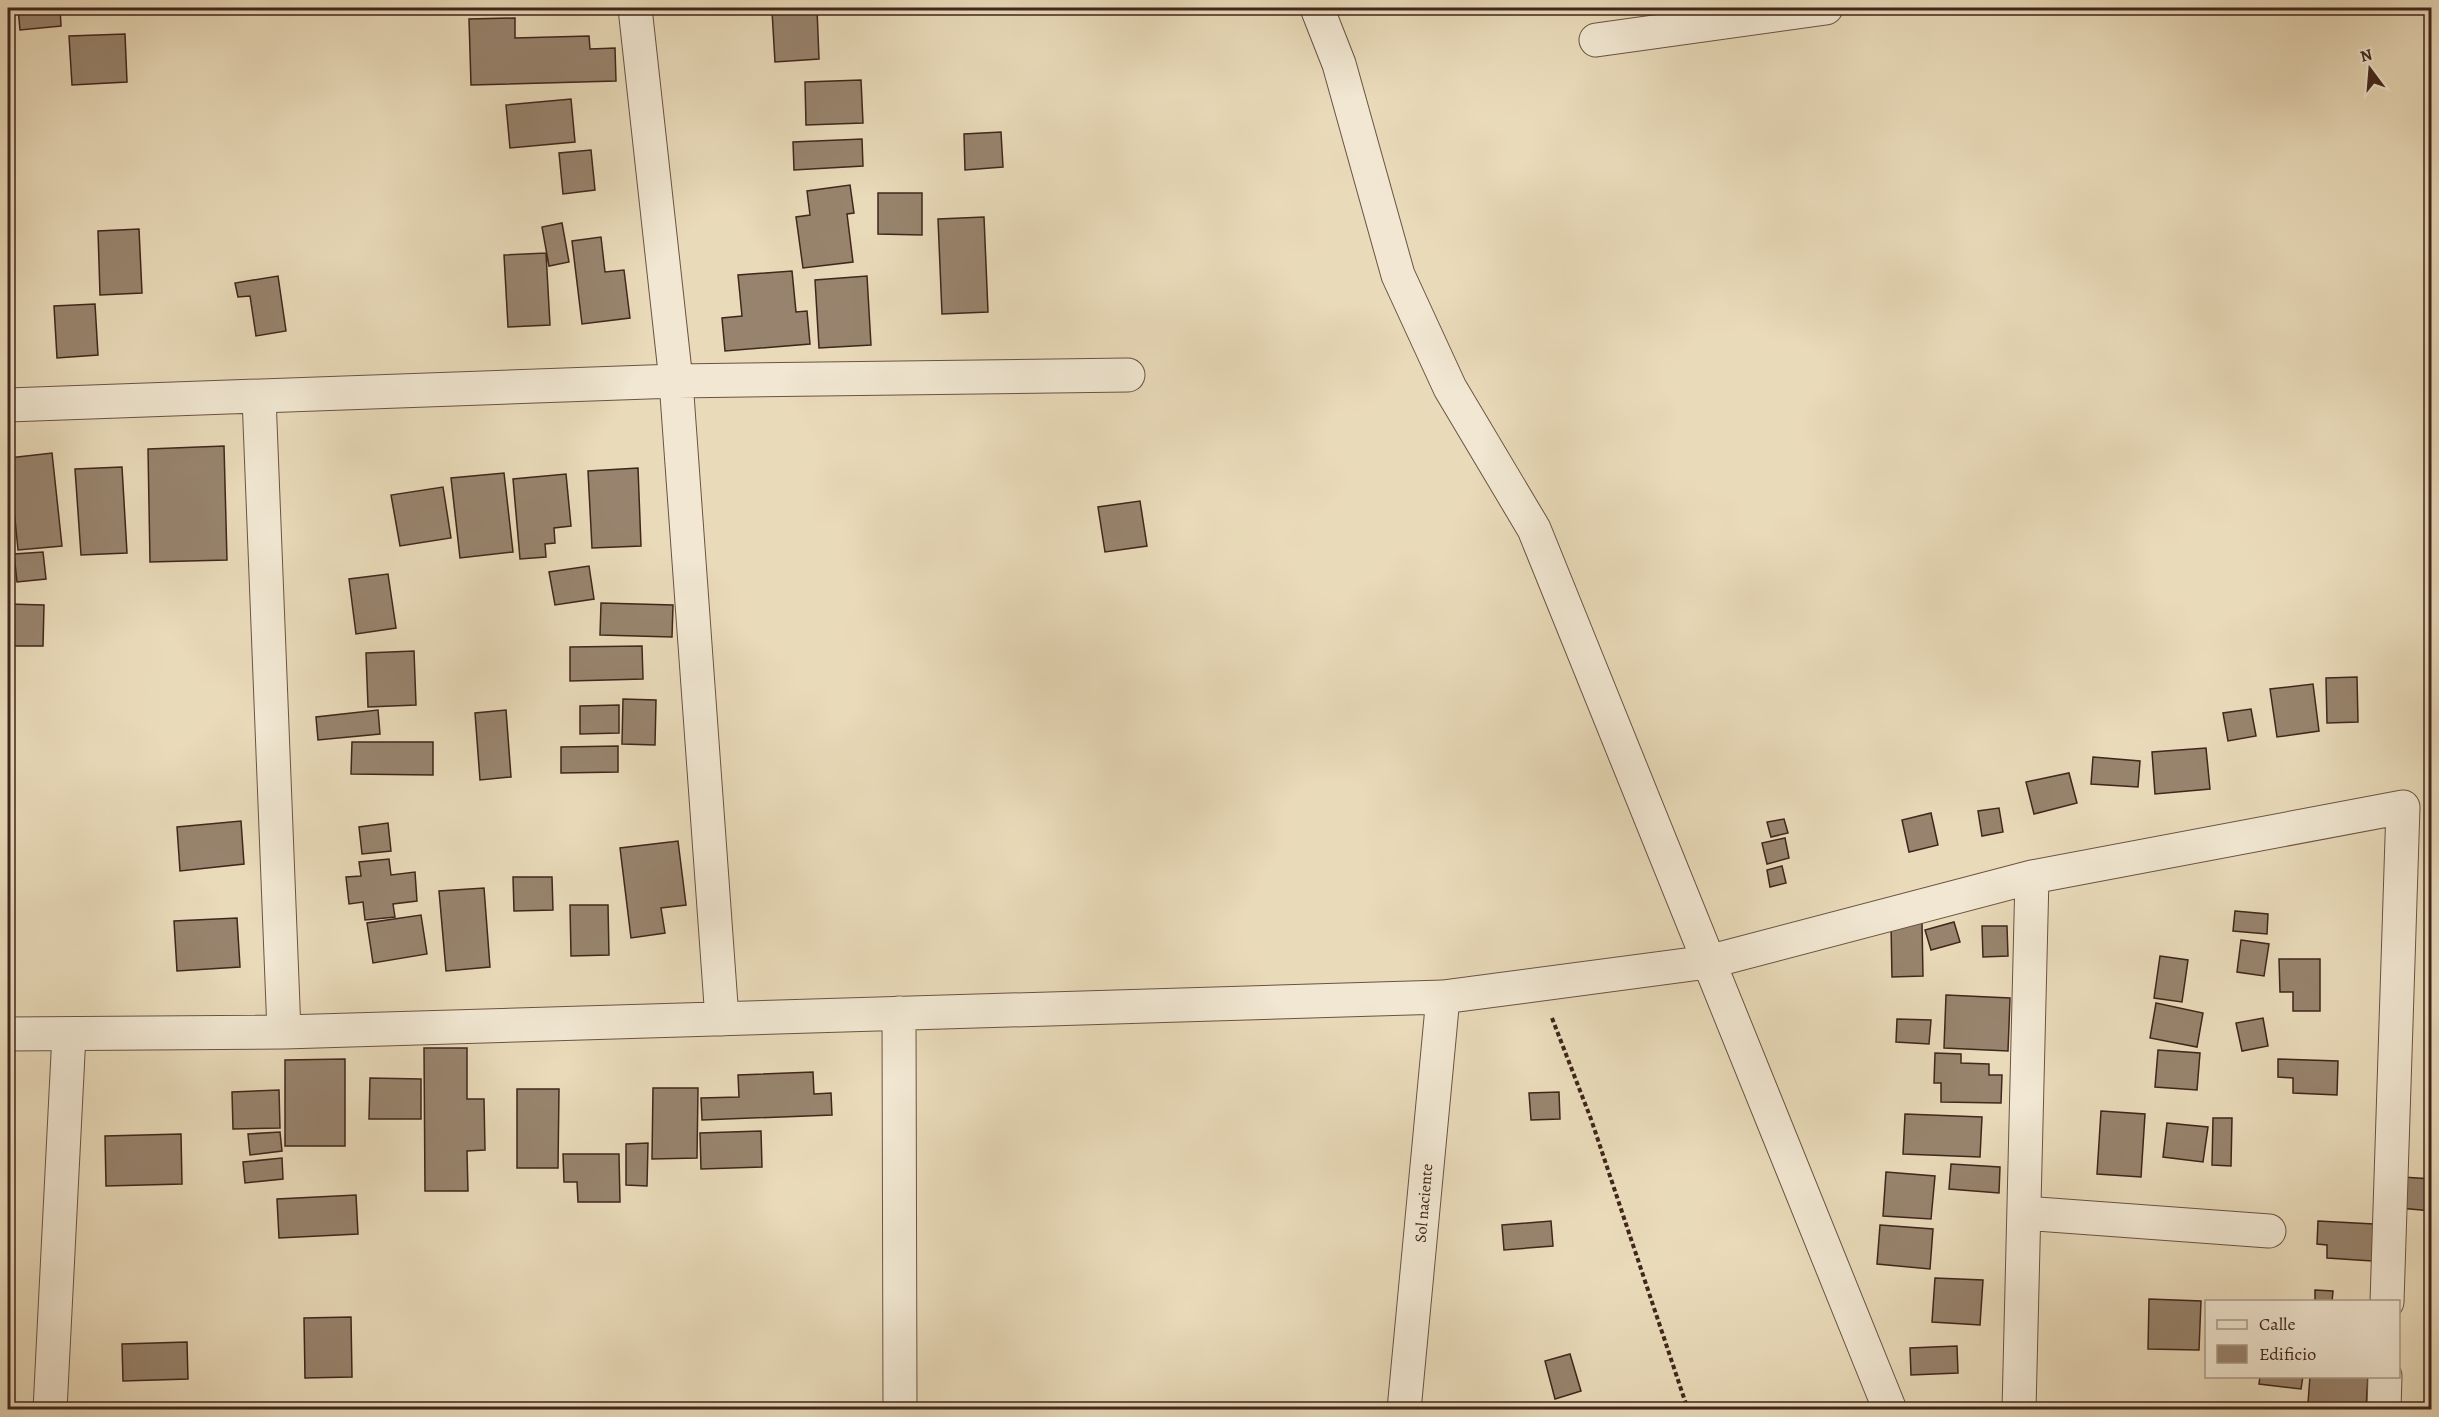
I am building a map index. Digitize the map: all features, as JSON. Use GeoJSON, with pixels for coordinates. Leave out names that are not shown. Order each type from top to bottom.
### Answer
{"type":"FeatureCollection","features":[{"type":"Feature","properties":{"kind":"street"},"geometry":{"type":"LineString","coordinates":[[635,8],[676,381],[722,1019]]}},
{"type":"Feature","properties":{"kind":"street"},"geometry":{"type":"LineString","coordinates":[[1317,8],[1339,64],[1398,275],[1450,388],[1534,529],[1890,1410]]}},
{"type":"Feature","properties":{"kind":"street"},"geometry":{"type":"LineString","coordinates":[[1596,40],[1826,8]]}},
{"type":"Feature","properties":{"kind":"street"},"geometry":{"type":"LineString","coordinates":[[8,405],[676,381],[1128,375]]}},
{"type":"Feature","properties":{"kind":"street"},"geometry":{"type":"LineString","coordinates":[[259,397],[284,1032]]}},
{"type":"Feature","properties":{"kind":"street"},"geometry":{"type":"LineString","coordinates":[[8,1034],[284,1032],[1443,997],[1708,962],[2032,877],[2403,807],[2387,1300]]}},
{"type":"Feature","properties":{"kind":"street"},"geometry":{"type":"LineString","coordinates":[[2019,1410],[2032,877]]}},
{"type":"Feature","properties":{"kind":"street","name":"Sol naciente"},"geometry":{"type":"LineString","coordinates":[[1404,1410],[1443,997]]}},
{"type":"Feature","properties":{"kind":"street"},"geometry":{"type":"LineString","coordinates":[[899,1013],[900,1410]]}},
{"type":"Feature","properties":{"kind":"street"},"geometry":{"type":"LineString","coordinates":[[50,1410],[69,1034]]}},
{"type":"Feature","properties":{"kind":"street"},"geometry":{"type":"LineString","coordinates":[[2024,1213],[2269,1231]]}},
{"type":"Feature","properties":{"kind":"street"},"geometry":{"type":"LineString","coordinates":[[2384,1410],[2385,1378]]}},
{"type":"Feature","properties":{"kind":"path"},"geometry":{"type":"LineString","coordinates":[[1538,984],[1591,1119],[1688,1410]]}},
{"type":"Feature","properties":{"kind":"building"},"geometry":{"type":"Polygon","coordinates":[[[18,8],[60,8],[61,26],[20,30],[18,8]]]}},
{"type":"Feature","properties":{"kind":"building"},"geometry":{"type":"Polygon","coordinates":[[[548,8],[621,8],[549,14],[548,8]]]}},
{"type":"Feature","properties":{"kind":"building"},"geometry":{"type":"Polygon","coordinates":[[[817,9],[819,59],[775,62],[772,11],[817,9]]]}},
{"type":"Feature","properties":{"kind":"building"},"geometry":{"type":"Polygon","coordinates":[[[515,18],[515,38],[589,36],[590,49],[615,48],[616,81],[471,85],[469,19],[515,18]]]}},
{"type":"Feature","properties":{"kind":"building"},"geometry":{"type":"Polygon","coordinates":[[[125,34],[127,82],[72,85],[69,36],[125,34]]]}},
{"type":"Feature","properties":{"kind":"building"},"geometry":{"type":"Polygon","coordinates":[[[861,80],[863,123],[806,125],[805,82],[861,80]]]}},
{"type":"Feature","properties":{"kind":"building"},"geometry":{"type":"Polygon","coordinates":[[[571,99],[575,142],[510,148],[506,105],[571,99]]]}},
{"type":"Feature","properties":{"kind":"building"},"geometry":{"type":"Polygon","coordinates":[[[1001,132],[1003,167],[965,170],[964,134],[1001,132]]]}},
{"type":"Feature","properties":{"kind":"building"},"geometry":{"type":"Polygon","coordinates":[[[862,139],[863,166],[794,170],[793,142],[862,139]]]}},
{"type":"Feature","properties":{"kind":"building"},"geometry":{"type":"Polygon","coordinates":[[[591,150],[595,190],[563,194],[559,153],[591,150]]]}},
{"type":"Feature","properties":{"kind":"building"},"geometry":{"type":"Polygon","coordinates":[[[850,185],[854,213],[847,214],[853,262],[803,268],[796,217],[810,215],[807,191],[850,185]]]}},
{"type":"Feature","properties":{"kind":"building"},"geometry":{"type":"Polygon","coordinates":[[[878,193],[922,193],[922,235],[878,234],[878,193]]]}},
{"type":"Feature","properties":{"kind":"building"},"geometry":{"type":"Polygon","coordinates":[[[984,217],[988,312],[942,314],[938,219],[984,217]]]}},
{"type":"Feature","properties":{"kind":"building"},"geometry":{"type":"Polygon","coordinates":[[[562,223],[569,262],[549,266],[542,227],[562,223]]]}},
{"type":"Feature","properties":{"kind":"building"},"geometry":{"type":"Polygon","coordinates":[[[139,229],[142,293],[100,295],[98,231],[139,229]]]}},
{"type":"Feature","properties":{"kind":"building"},"geometry":{"type":"Polygon","coordinates":[[[601,237],[605,272],[624,270],[630,318],[582,324],[572,241],[601,237]]]}},
{"type":"Feature","properties":{"kind":"building"},"geometry":{"type":"Polygon","coordinates":[[[546,253],[550,325],[508,327],[504,255],[546,253]]]}},
{"type":"Feature","properties":{"kind":"building"},"geometry":{"type":"Polygon","coordinates":[[[792,271],[796,312],[807,311],[810,344],[725,351],[722,318],[742,316],[738,275],[792,271]]]}},
{"type":"Feature","properties":{"kind":"building"},"geometry":{"type":"Polygon","coordinates":[[[278,276],[286,331],[256,336],[250,296],[238,297],[235,283],[278,276]]]}},
{"type":"Feature","properties":{"kind":"building"},"geometry":{"type":"Polygon","coordinates":[[[867,276],[871,345],[819,348],[815,280],[867,276]]]}},
{"type":"Feature","properties":{"kind":"building"},"geometry":{"type":"Polygon","coordinates":[[[95,304],[98,355],[57,358],[54,306],[95,304]]]}},
{"type":"Feature","properties":{"kind":"building"},"geometry":{"type":"Polygon","coordinates":[[[224,446],[227,560],[150,562],[148,449],[224,446]]]}},
{"type":"Feature","properties":{"kind":"building"},"geometry":{"type":"Polygon","coordinates":[[[52,453],[62,546],[18,550],[9,458],[52,453]]]}},
{"type":"Feature","properties":{"kind":"building"},"geometry":{"type":"Polygon","coordinates":[[[122,467],[127,553],[81,555],[75,469],[122,467]]]}},
{"type":"Feature","properties":{"kind":"building"},"geometry":{"type":"Polygon","coordinates":[[[638,468],[641,546],[592,548],[588,471],[638,468]]]}},
{"type":"Feature","properties":{"kind":"building"},"geometry":{"type":"Polygon","coordinates":[[[504,473],[513,552],[460,558],[451,478],[504,473]]]}},
{"type":"Feature","properties":{"kind":"building"},"geometry":{"type":"Polygon","coordinates":[[[566,474],[571,526],[554,528],[555,543],[545,544],[546,557],[520,559],[513,479],[566,474]]]}},
{"type":"Feature","properties":{"kind":"building"},"geometry":{"type":"Polygon","coordinates":[[[443,487],[451,538],[400,546],[391,495],[443,487]]]}},
{"type":"Feature","properties":{"kind":"building"},"geometry":{"type":"Polygon","coordinates":[[[1140,501],[1147,546],[1105,552],[1098,507],[1140,501]]]}},
{"type":"Feature","properties":{"kind":"building"},"geometry":{"type":"Polygon","coordinates":[[[43,552],[46,579],[17,582],[14,554],[43,552]]]}},
{"type":"Feature","properties":{"kind":"building"},"geometry":{"type":"Polygon","coordinates":[[[589,566],[594,599],[555,605],[549,572],[589,566]]]}},
{"type":"Feature","properties":{"kind":"building"},"geometry":{"type":"Polygon","coordinates":[[[388,574],[396,628],[356,634],[349,579],[388,574]]]}},
{"type":"Feature","properties":{"kind":"building"},"geometry":{"type":"Polygon","coordinates":[[[601,603],[673,605],[672,637],[600,635],[601,603]]]}},
{"type":"Feature","properties":{"kind":"building"},"geometry":{"type":"Polygon","coordinates":[[[8,604],[44,605],[43,646],[8,646],[8,604]]]}},
{"type":"Feature","properties":{"kind":"building"},"geometry":{"type":"Polygon","coordinates":[[[642,646],[643,679],[570,681],[570,647],[642,646]]]}},
{"type":"Feature","properties":{"kind":"building"},"geometry":{"type":"Polygon","coordinates":[[[414,651],[416,705],[368,707],[366,653],[414,651]]]}},
{"type":"Feature","properties":{"kind":"building"},"geometry":{"type":"Polygon","coordinates":[[[2357,677],[2358,722],[2327,723],[2326,678],[2357,677]]]}},
{"type":"Feature","properties":{"kind":"building"},"geometry":{"type":"Polygon","coordinates":[[[2313,684],[2319,731],[2277,737],[2270,689],[2313,684]]]}},
{"type":"Feature","properties":{"kind":"building"},"geometry":{"type":"Polygon","coordinates":[[[623,699],[656,700],[655,745],[622,744],[623,699]]]}},
{"type":"Feature","properties":{"kind":"building"},"geometry":{"type":"Polygon","coordinates":[[[619,705],[619,733],[580,734],[580,706],[619,705]]]}},
{"type":"Feature","properties":{"kind":"building"},"geometry":{"type":"Polygon","coordinates":[[[2251,709],[2256,736],[2228,741],[2223,713],[2251,709]]]}},
{"type":"Feature","properties":{"kind":"building"},"geometry":{"type":"Polygon","coordinates":[[[378,710],[380,734],[318,740],[316,717],[378,710]]]}},
{"type":"Feature","properties":{"kind":"building"},"geometry":{"type":"Polygon","coordinates":[[[506,710],[511,777],[480,780],[475,713],[506,710]]]}},
{"type":"Feature","properties":{"kind":"building"},"geometry":{"type":"Polygon","coordinates":[[[352,742],[433,742],[433,775],[351,774],[352,742]]]}},
{"type":"Feature","properties":{"kind":"building"},"geometry":{"type":"Polygon","coordinates":[[[618,746],[618,772],[561,773],[561,747],[618,746]]]}},
{"type":"Feature","properties":{"kind":"building"},"geometry":{"type":"Polygon","coordinates":[[[2206,748],[2210,789],[2155,794],[2152,752],[2206,748]]]}},
{"type":"Feature","properties":{"kind":"building"},"geometry":{"type":"Polygon","coordinates":[[[2093,757],[2140,761],[2138,787],[2091,784],[2093,757]]]}},
{"type":"Feature","properties":{"kind":"building"},"geometry":{"type":"Polygon","coordinates":[[[2069,773],[2077,803],[2034,814],[2026,782],[2069,773]]]}},
{"type":"Feature","properties":{"kind":"building"},"geometry":{"type":"Polygon","coordinates":[[[1999,808],[2003,832],[1982,836],[1978,811],[1999,808]]]}},
{"type":"Feature","properties":{"kind":"building"},"geometry":{"type":"Polygon","coordinates":[[[1931,813],[1938,845],[1909,852],[1902,820],[1931,813]]]}},
{"type":"Feature","properties":{"kind":"building"},"geometry":{"type":"Polygon","coordinates":[[[1784,819],[1788,833],[1771,837],[1767,822],[1784,819]]]}},
{"type":"Feature","properties":{"kind":"building"},"geometry":{"type":"Polygon","coordinates":[[[241,821],[244,864],[180,871],[177,827],[241,821]]]}},
{"type":"Feature","properties":{"kind":"building"},"geometry":{"type":"Polygon","coordinates":[[[388,823],[391,851],[362,854],[359,827],[388,823]]]}},
{"type":"Feature","properties":{"kind":"building"},"geometry":{"type":"Polygon","coordinates":[[[1785,838],[1789,858],[1767,864],[1762,843],[1785,838]]]}},
{"type":"Feature","properties":{"kind":"building"},"geometry":{"type":"Polygon","coordinates":[[[678,841],[686,905],[661,908],[665,933],[631,938],[620,848],[678,841]]]}},
{"type":"Feature","properties":{"kind":"building"},"geometry":{"type":"Polygon","coordinates":[[[389,859],[391,875],[415,872],[417,901],[393,904],[395,917],[365,920],[363,902],[349,904],[346,877],[361,876],[359,862],[389,859]]]}},
{"type":"Feature","properties":{"kind":"building"},"geometry":{"type":"Polygon","coordinates":[[[1782,866],[1786,883],[1770,887],[1767,870],[1782,866]]]}},
{"type":"Feature","properties":{"kind":"building"},"geometry":{"type":"Polygon","coordinates":[[[513,877],[552,877],[553,910],[514,911],[513,877]]]}},
{"type":"Feature","properties":{"kind":"building"},"geometry":{"type":"Polygon","coordinates":[[[484,888],[490,967],[446,971],[439,891],[484,888]]]}},
{"type":"Feature","properties":{"kind":"building"},"geometry":{"type":"Polygon","coordinates":[[[570,905],[608,905],[609,955],[571,956],[570,905]]]}},
{"type":"Feature","properties":{"kind":"building"},"geometry":{"type":"Polygon","coordinates":[[[2235,911],[2268,914],[2267,934],[2233,931],[2235,911]]]}},
{"type":"Feature","properties":{"kind":"building"},"geometry":{"type":"Polygon","coordinates":[[[421,915],[427,954],[373,963],[367,923],[421,915]]]}},
{"type":"Feature","properties":{"kind":"building"},"geometry":{"type":"Polygon","coordinates":[[[237,918],[240,967],[177,971],[174,921],[237,918]]]}},
{"type":"Feature","properties":{"kind":"building"},"geometry":{"type":"Polygon","coordinates":[[[1954,922],[1960,942],[1931,950],[1925,930],[1954,922]]]}},
{"type":"Feature","properties":{"kind":"building"},"geometry":{"type":"Polygon","coordinates":[[[1922,923],[1923,976],[1892,977],[1891,924],[1922,923]]]}},
{"type":"Feature","properties":{"kind":"building"},"geometry":{"type":"Polygon","coordinates":[[[1982,926],[2007,926],[2008,956],[1983,957],[1982,926]]]}},
{"type":"Feature","properties":{"kind":"building"},"geometry":{"type":"Polygon","coordinates":[[[2241,940],[2269,944],[2264,976],[2237,972],[2241,940]]]}},
{"type":"Feature","properties":{"kind":"building"},"geometry":{"type":"Polygon","coordinates":[[[2160,956],[2188,960],[2182,1002],[2154,998],[2160,956]]]}},
{"type":"Feature","properties":{"kind":"building"},"geometry":{"type":"Polygon","coordinates":[[[2279,959],[2320,959],[2320,1011],[2293,1011],[2293,992],[2280,992],[2279,959]]]}},
{"type":"Feature","properties":{"kind":"building"},"geometry":{"type":"Polygon","coordinates":[[[1946,995],[2010,998],[2008,1051],[1944,1048],[1946,995]]]}},
{"type":"Feature","properties":{"kind":"building"},"geometry":{"type":"Polygon","coordinates":[[[2156,1003],[2203,1013],[2197,1047],[2150,1038],[2156,1003]]]}},
{"type":"Feature","properties":{"kind":"building"},"geometry":{"type":"Polygon","coordinates":[[[2263,1018],[2268,1046],[2242,1051],[2236,1023],[2263,1018]]]}},
{"type":"Feature","properties":{"kind":"building"},"geometry":{"type":"Polygon","coordinates":[[[1897,1019],[1931,1020],[1929,1044],[1896,1042],[1897,1019]]]}},
{"type":"Feature","properties":{"kind":"building"},"geometry":{"type":"Polygon","coordinates":[[[424,1048],[467,1048],[467,1099],[484,1099],[485,1150],[467,1151],[468,1191],[425,1191],[424,1048]]]}},
{"type":"Feature","properties":{"kind":"building"},"geometry":{"type":"Polygon","coordinates":[[[2158,1050],[2200,1053],[2197,1090],[2155,1087],[2158,1050]]]}},
{"type":"Feature","properties":{"kind":"building"},"geometry":{"type":"Polygon","coordinates":[[[1935,1053],[1961,1054],[1961,1063],[1989,1064],[1989,1075],[2002,1075],[2001,1103],[1941,1102],[1941,1083],[1934,1083],[1935,1053]]]}},
{"type":"Feature","properties":{"kind":"building"},"geometry":{"type":"Polygon","coordinates":[[[345,1059],[345,1146],[285,1146],[285,1060],[345,1059]]]}},
{"type":"Feature","properties":{"kind":"building"},"geometry":{"type":"Polygon","coordinates":[[[2278,1059],[2338,1061],[2337,1095],[2293,1093],[2293,1078],[2278,1077],[2278,1059]]]}},
{"type":"Feature","properties":{"kind":"building"},"geometry":{"type":"Polygon","coordinates":[[[813,1072],[814,1094],[831,1093],[832,1115],[702,1120],[701,1098],[739,1097],[738,1075],[813,1072]]]}},
{"type":"Feature","properties":{"kind":"building"},"geometry":{"type":"Polygon","coordinates":[[[370,1078],[421,1079],[421,1119],[369,1119],[370,1078]]]}},
{"type":"Feature","properties":{"kind":"building"},"geometry":{"type":"Polygon","coordinates":[[[653,1088],[698,1088],[697,1158],[652,1159],[653,1088]]]}},
{"type":"Feature","properties":{"kind":"building"},"geometry":{"type":"Polygon","coordinates":[[[517,1089],[559,1089],[558,1168],[517,1168],[517,1089]]]}},
{"type":"Feature","properties":{"kind":"building"},"geometry":{"type":"Polygon","coordinates":[[[279,1090],[280,1128],[233,1129],[232,1092],[279,1090]]]}},
{"type":"Feature","properties":{"kind":"building"},"geometry":{"type":"Polygon","coordinates":[[[1559,1092],[1560,1119],[1531,1120],[1529,1093],[1559,1092]]]}},
{"type":"Feature","properties":{"kind":"building"},"geometry":{"type":"Polygon","coordinates":[[[2101,1111],[2145,1114],[2141,1177],[2097,1174],[2101,1111]]]}},
{"type":"Feature","properties":{"kind":"building"},"geometry":{"type":"Polygon","coordinates":[[[1905,1114],[1982,1117],[1980,1157],[1903,1154],[1905,1114]]]}},
{"type":"Feature","properties":{"kind":"building"},"geometry":{"type":"Polygon","coordinates":[[[2213,1118],[2232,1118],[2231,1166],[2212,1165],[2213,1118]]]}},
{"type":"Feature","properties":{"kind":"building"},"geometry":{"type":"Polygon","coordinates":[[[2167,1123],[2208,1127],[2203,1162],[2163,1157],[2167,1123]]]}},
{"type":"Feature","properties":{"kind":"building"},"geometry":{"type":"Polygon","coordinates":[[[761,1131],[762,1167],[701,1169],[700,1133],[761,1131]]]}},
{"type":"Feature","properties":{"kind":"building"},"geometry":{"type":"Polygon","coordinates":[[[280,1132],[282,1151],[250,1155],[248,1134],[280,1132]]]}},
{"type":"Feature","properties":{"kind":"building"},"geometry":{"type":"Polygon","coordinates":[[[181,1134],[182,1184],[106,1186],[105,1136],[181,1134]]]}},
{"type":"Feature","properties":{"kind":"building"},"geometry":{"type":"Polygon","coordinates":[[[648,1143],[647,1186],[626,1185],[626,1144],[648,1143]]]}},
{"type":"Feature","properties":{"kind":"building"},"geometry":{"type":"Polygon","coordinates":[[[563,1154],[619,1154],[620,1202],[578,1202],[577,1182],[564,1182],[563,1154]]]}},
{"type":"Feature","properties":{"kind":"building"},"geometry":{"type":"Polygon","coordinates":[[[282,1158],[283,1179],[245,1183],[243,1162],[282,1158]]]}},
{"type":"Feature","properties":{"kind":"building"},"geometry":{"type":"Polygon","coordinates":[[[1951,1164],[2000,1167],[1999,1193],[1949,1189],[1951,1164]]]}},
{"type":"Feature","properties":{"kind":"building"},"geometry":{"type":"Polygon","coordinates":[[[1886,1172],[1935,1176],[1931,1219],[1883,1216],[1886,1172]]]}},
{"type":"Feature","properties":{"kind":"building"},"geometry":{"type":"Polygon","coordinates":[[[2402,1177],[2432,1179],[2432,1211],[2399,1208],[2402,1177]]]}},
{"type":"Feature","properties":{"kind":"building"},"geometry":{"type":"Polygon","coordinates":[[[356,1195],[358,1234],[279,1238],[277,1199],[356,1195]]]}},
{"type":"Feature","properties":{"kind":"building"},"geometry":{"type":"Polygon","coordinates":[[[1551,1221],[1553,1246],[1504,1250],[1502,1225],[1551,1221]]]}},
{"type":"Feature","properties":{"kind":"building"},"geometry":{"type":"Polygon","coordinates":[[[2318,1221],[2374,1224],[2372,1261],[2327,1258],[2327,1245],[2317,1244],[2318,1221]]]}},
{"type":"Feature","properties":{"kind":"building"},"geometry":{"type":"Polygon","coordinates":[[[1880,1225],[1933,1229],[1930,1269],[1877,1264],[1880,1225]]]}},
{"type":"Feature","properties":{"kind":"building"},"geometry":{"type":"Polygon","coordinates":[[[1935,1278],[1983,1280],[1980,1325],[1932,1322],[1935,1278]]]}},
{"type":"Feature","properties":{"kind":"building"},"geometry":{"type":"Polygon","coordinates":[[[2315,1290],[2333,1291],[2332,1300],[2315,1300],[2315,1290]]]}},
{"type":"Feature","properties":{"kind":"building"},"geometry":{"type":"Polygon","coordinates":[[[2149,1299],[2201,1301],[2199,1350],[2148,1349],[2149,1299]]]}},
{"type":"Feature","properties":{"kind":"building"},"geometry":{"type":"Polygon","coordinates":[[[351,1317],[352,1377],[305,1378],[304,1318],[351,1317]]]}},
{"type":"Feature","properties":{"kind":"building"},"geometry":{"type":"Polygon","coordinates":[[[187,1342],[188,1379],[123,1381],[122,1344],[187,1342]]]}},
{"type":"Feature","properties":{"kind":"building"},"geometry":{"type":"Polygon","coordinates":[[[1957,1346],[1958,1373],[1911,1375],[1910,1348],[1957,1346]]]}},
{"type":"Feature","properties":{"kind":"building"},"geometry":{"type":"Polygon","coordinates":[[[1570,1354],[1581,1391],[1555,1399],[1545,1361],[1570,1354]]]}},
{"type":"Feature","properties":{"kind":"building"},"geometry":{"type":"Polygon","coordinates":[[[2260,1378],[2303,1378],[2301,1389],[2259,1384],[2260,1378]]]}},
{"type":"Feature","properties":{"kind":"building"},"geometry":{"type":"Polygon","coordinates":[[[2310,1378],[2368,1378],[2366,1407],[2308,1403],[2310,1378]]]}}]}
